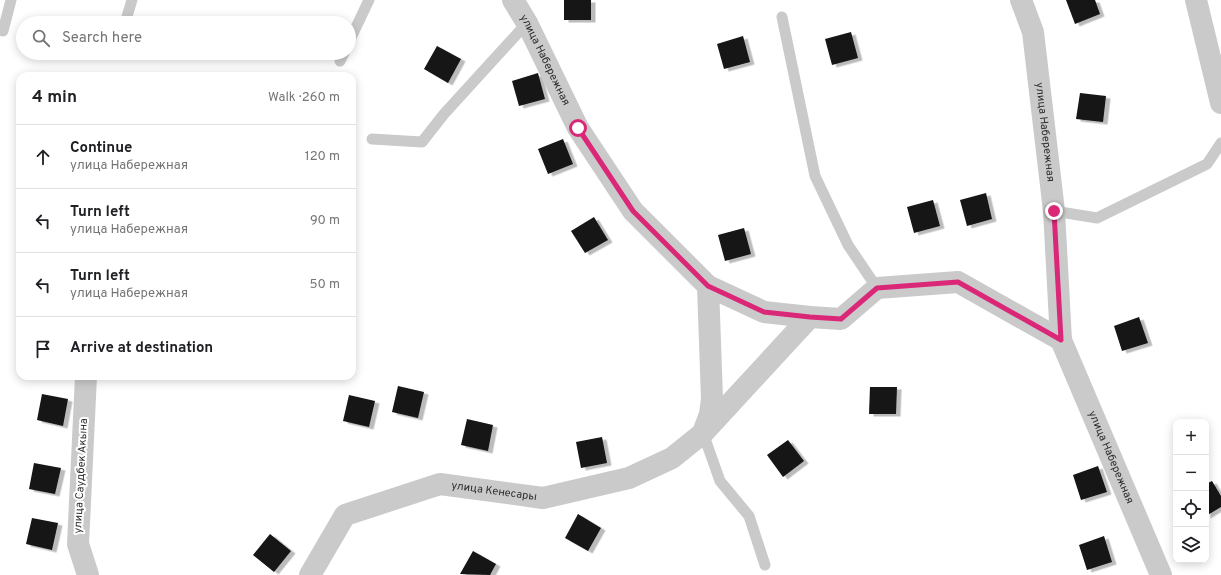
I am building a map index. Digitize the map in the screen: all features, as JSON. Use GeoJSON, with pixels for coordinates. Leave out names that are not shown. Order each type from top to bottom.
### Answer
{"type":"FeatureCollection","features":[{"type":"Feature","properties":{"kind":"street","name":"улица Набережная"},"geometry":{"type":"LineString","coordinates":[[513,0],[527,23],[578,128],[633,211],[708,286],[764,312],[841,319],[877,288]]}},
{"type":"Feature","properties":{"kind":"street","name":"улица Набережная"},"geometry":{"type":"LineString","coordinates":[[1020,0],[1033,32],[1054,211],[1061,340],[1161,575]]}},
{"type":"Feature","properties":{"kind":"street"},"geometry":{"type":"LineString","coordinates":[[1196,0],[1221,103]]}},
{"type":"Feature","properties":{"kind":"street"},"geometry":{"type":"LineString","coordinates":[[877,288],[958,282],[1061,340]]}},
{"type":"Feature","properties":{"kind":"street"},"geometry":{"type":"LineString","coordinates":[[703,433],[710,414],[712,399],[708,286]]}},
{"type":"Feature","properties":{"kind":"street","name":"улица Кенесары"},"geometry":{"type":"LineString","coordinates":[[310,575],[345,515],[440,484],[543,498],[629,478],[672,458],[703,433],[810,317]]}},
{"type":"Feature","properties":{"kind":"street","name":"улица Саудбек Акына"},"geometry":{"type":"LineString","coordinates":[[86,380],[78,544],[88,575]]}},
{"type":"Feature","properties":{"kind":"lane"},"geometry":{"type":"LineString","coordinates":[[3,31],[10,0]]}},
{"type":"Feature","properties":{"kind":"lane"},"geometry":{"type":"LineString","coordinates":[[128,16],[132,0]]}},
{"type":"Feature","properties":{"kind":"lane"},"geometry":{"type":"LineString","coordinates":[[356,27],[369,0]]}},
{"type":"Feature","properties":{"kind":"lane"},"geometry":{"type":"LineString","coordinates":[[782,17],[815,176],[848,244],[877,288]]}},
{"type":"Feature","properties":{"kind":"lane"},"geometry":{"type":"LineString","coordinates":[[372,139],[422,142],[444,114],[527,23]]}},
{"type":"Feature","properties":{"kind":"lane"},"geometry":{"type":"LineString","coordinates":[[1054,211],[1097,218],[1207,164],[1221,143]]}},
{"type":"Feature","properties":{"kind":"lane"},"geometry":{"type":"LineString","coordinates":[[703,433],[720,481],[749,516],[765,565]]}},
{"type":"Feature","properties":{"kind":"building"},"geometry":{"type":"Polygon","coordinates":[[[564,0],[591,0],[591,20],[564,20],[564,0]]]}},
{"type":"Feature","properties":{"kind":"building"},"geometry":{"type":"Polygon","coordinates":[[[1066,0],[1095,0],[1100,14],[1075,24],[1066,0]]]}},
{"type":"Feature","properties":{"kind":"building"},"geometry":{"type":"Polygon","coordinates":[[[851,32],[858,58],[832,65],[825,39],[851,32]]]}},
{"type":"Feature","properties":{"kind":"building"},"geometry":{"type":"Polygon","coordinates":[[[743,36],[750,62],[724,69],[717,44],[743,36]]]}},
{"type":"Feature","properties":{"kind":"building"},"geometry":{"type":"Polygon","coordinates":[[[437,46],[461,59],[448,83],[424,69],[437,46]]]}},
{"type":"Feature","properties":{"kind":"building"},"geometry":{"type":"Polygon","coordinates":[[[538,73],[545,99],[519,106],[512,81],[538,73]]]}},
{"type":"Feature","properties":{"kind":"building"},"geometry":{"type":"Polygon","coordinates":[[[1080,93],[1106,96],[1103,122],[1076,119],[1080,93]]]}},
{"type":"Feature","properties":{"kind":"building"},"geometry":{"type":"Polygon","coordinates":[[[563,139],[573,164],[548,174],[538,149],[563,139]]]}},
{"type":"Feature","properties":{"kind":"building"},"geometry":{"type":"Polygon","coordinates":[[[986,193],[992,219],[967,226],[960,200],[986,193]]]}},
{"type":"Feature","properties":{"kind":"building"},"geometry":{"type":"Polygon","coordinates":[[[933,200],[940,226],[914,233],[907,207],[933,200]]]}},
{"type":"Feature","properties":{"kind":"building"},"geometry":{"type":"Polygon","coordinates":[[[594,217],[608,240],[585,253],[571,231],[594,217]]]}},
{"type":"Feature","properties":{"kind":"building"},"geometry":{"type":"Polygon","coordinates":[[[744,228],[751,254],[725,261],[718,235],[744,228]]]}},
{"type":"Feature","properties":{"kind":"building"},"geometry":{"type":"Polygon","coordinates":[[[1139,317],[1148,343],[1122,351],[1114,326],[1139,317]]]}},
{"type":"Feature","properties":{"kind":"building"},"geometry":{"type":"Polygon","coordinates":[[[398,386],[424,392],[418,418],[392,412],[398,386]]]}},
{"type":"Feature","properties":{"kind":"building"},"geometry":{"type":"Polygon","coordinates":[[[870,387],[897,387],[896,414],[869,414],[870,387]]]}},
{"type":"Feature","properties":{"kind":"building"},"geometry":{"type":"Polygon","coordinates":[[[42,394],[68,399],[63,426],[37,420],[42,394]]]}},
{"type":"Feature","properties":{"kind":"building"},"geometry":{"type":"Polygon","coordinates":[[[349,395],[375,401],[369,427],[343,421],[349,395]]]}},
{"type":"Feature","properties":{"kind":"building"},"geometry":{"type":"Polygon","coordinates":[[[467,419],[493,425],[488,451],[461,445],[467,419]]]}},
{"type":"Feature","properties":{"kind":"building"},"geometry":{"type":"Polygon","coordinates":[[[602,437],[607,463],[581,468],[576,442],[602,437]]]}},
{"type":"Feature","properties":{"kind":"building"},"geometry":{"type":"Polygon","coordinates":[[[788,440],[804,461],[783,477],[767,455],[788,440]]]}},
{"type":"Feature","properties":{"kind":"building"},"geometry":{"type":"Polygon","coordinates":[[[34,463],[61,468],[55,494],[29,489],[34,463]]]}},
{"type":"Feature","properties":{"kind":"building"},"geometry":{"type":"Polygon","coordinates":[[[1098,466],[1107,492],[1081,500],[1073,475],[1098,466]]]}},
{"type":"Feature","properties":{"kind":"building"},"geometry":{"type":"Polygon","coordinates":[[[1212,481],[1221,496],[1221,507],[1209,514],[1209,491],[1209,482],[1212,481]]]}},
{"type":"Feature","properties":{"kind":"building"},"geometry":{"type":"Polygon","coordinates":[[[578,514],[601,528],[588,551],[565,538],[578,514]]]}},
{"type":"Feature","properties":{"kind":"building"},"geometry":{"type":"Polygon","coordinates":[[[32,518],[58,523],[52,550],[26,544],[32,518]]]}},
{"type":"Feature","properties":{"kind":"building"},"geometry":{"type":"Polygon","coordinates":[[[270,534],[291,551],[274,572],[253,555],[270,534]]]}},
{"type":"Feature","properties":{"kind":"building"},"geometry":{"type":"Polygon","coordinates":[[[1104,536],[1112,562],[1087,570],[1079,545],[1104,536]]]}},
{"type":"Feature","properties":{"kind":"building"},"geometry":{"type":"Polygon","coordinates":[[[473,551],[496,564],[490,575],[460,574],[473,551]]]}},
{"type":"Feature","properties":{"kind":"route"},"geometry":{"type":"LineString","coordinates":[[578,128],[633,211],[708,286],[764,312],[841,319],[877,288],[958,282],[1061,340],[1054,211]]}}]}
